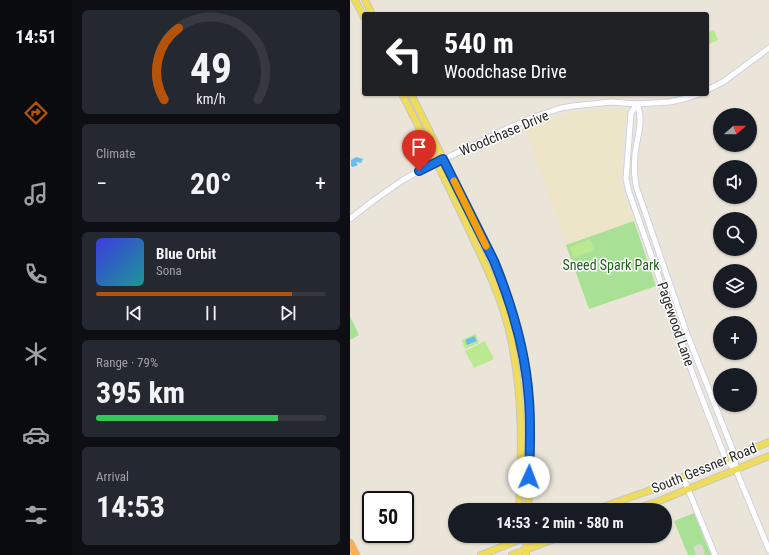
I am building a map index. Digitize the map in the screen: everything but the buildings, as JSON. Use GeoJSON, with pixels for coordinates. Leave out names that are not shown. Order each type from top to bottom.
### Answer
{"type":"FeatureCollection","features":[{"type":"Feature","properties":{"kind":"highway"},"geometry":{"type":"LineString","coordinates":[[350,543],[356,555]]}},
{"type":"Feature","properties":{"kind":"main road"},"geometry":{"type":"LineString","coordinates":[[355,0],[362,13]]}},
{"type":"Feature","properties":{"kind":"main road"},"geometry":{"type":"LineString","coordinates":[[365,0],[371,12]]}},
{"type":"Feature","properties":{"kind":"main road"},"geometry":{"type":"LineString","coordinates":[[403,96],[486,265],[500,299],[510,335],[520,400],[521,465],[519,503]]}},
{"type":"Feature","properties":{"kind":"main road"},"geometry":{"type":"LineString","coordinates":[[407,103],[413,97],[494,261],[518,331],[529,399],[531,440],[528,503]]}},
{"type":"Feature","properties":{"kind":"main road"},"geometry":{"type":"LineString","coordinates":[[520,400],[529,399]]}},
{"type":"Feature","properties":{"kind":"main road","name":"South Gessner Road"},"geometry":{"type":"LineString","coordinates":[[616,503],[769,442]]}},
{"type":"Feature","properties":{"kind":"main road","name":"South Gessner Road"},"geometry":{"type":"LineString","coordinates":[[653,503],[769,456]]}},
{"type":"Feature","properties":{"kind":"main road"},"geometry":{"type":"LineString","coordinates":[[521,465],[529,465]]}},
{"type":"Feature","properties":{"kind":"main road"},"geometry":{"type":"LineString","coordinates":[[481,555],[506,543]]}},
{"type":"Feature","properties":{"kind":"main road"},"geometry":{"type":"LineString","coordinates":[[516,543],[515,554],[526,553],[547,543]]}},
{"type":"Feature","properties":{"kind":"main road"},"geometry":{"type":"LineString","coordinates":[[526,553],[527,543]]}},
{"type":"Feature","properties":{"kind":"street"},"geometry":{"type":"LineString","coordinates":[[709,89],[723,82],[769,48]]}},
{"type":"Feature","properties":{"kind":"street","name":"Woodchase Drive"},"geometry":{"type":"LineString","coordinates":[[350,219],[403,180],[436,162],[515,124],[561,108],[611,102],[637,104],[670,102],[692,96]]}},
{"type":"Feature","properties":{"kind":"street","name":"Pagewood Lane"},"geometry":{"type":"LineString","coordinates":[[637,104],[641,114],[635,158],[635,180],[637,189],[687,334],[735,456],[736,470],[769,550]]}},
{"type":"Feature","properties":{"kind":"street","name":"Pagewood Lane"},"geometry":{"type":"LineString","coordinates":[[637,104],[632,113],[626,179],[686,354],[726,460],[736,470]]}},
{"type":"Feature","properties":{"kind":"street"},"geometry":{"type":"LineString","coordinates":[[684,477],[715,555]]}},
{"type":"Feature","properties":{"kind":"shaded area"},"geometry":{"type":"Polygon","coordinates":[[[625,109],[621,165],[622,188],[656,286],[589,309],[525,128],[553,117],[579,111],[625,109]]]}},
{"type":"Feature","properties":{"kind":"shaded area"},"geometry":{"type":"Polygon","coordinates":[[[700,544],[703,546],[705,555],[696,555],[693,547],[700,544]]]}},
{"type":"Feature","properties":{"kind":"green space"},"geometry":{"type":"Polygon","coordinates":[[[714,30],[718,40],[709,44],[709,32],[714,30]]]}},
{"type":"Feature","properties":{"kind":"green space","name":"Sneed Spark Park"},"geometry":{"type":"Polygon","coordinates":[[[634,221],[656,286],[589,309],[566,245],[634,221]]]}},
{"type":"Feature","properties":{"kind":"green space"},"geometry":{"type":"Polygon","coordinates":[[[590,239],[594,250],[574,258],[570,247],[590,239]]]}},
{"type":"Feature","properties":{"kind":"green space"},"geometry":{"type":"Polygon","coordinates":[[[350,316],[359,335],[350,340],[350,316]]]}},
{"type":"Feature","properties":{"kind":"green space"},"geometry":{"type":"Polygon","coordinates":[[[475,334],[479,343],[465,349],[462,340],[475,334]]]}},
{"type":"Feature","properties":{"kind":"green space"},"geometry":{"type":"Polygon","coordinates":[[[485,341],[494,359],[474,368],[465,351],[485,341]]]}},
{"type":"Feature","properties":{"kind":"green space"},"geometry":{"type":"Polygon","coordinates":[[[694,513],[711,555],[688,555],[674,521],[694,513]]]}},
{"type":"Feature","properties":{"kind":"water"},"geometry":{"type":"Polygon","coordinates":[[[356,157],[363,159],[361,163],[356,162],[358,165],[353,167],[351,166],[351,160],[356,157]]]}},
{"type":"Feature","properties":{"kind":"water"},"geometry":{"type":"Polygon","coordinates":[[[474,336],[477,341],[467,345],[465,340],[474,336]]]}},
{"type":"Feature","properties":{"kind":"slow traffic"},"geometry":{"type":"LineString","coordinates":[[454,181],[486,246]]}},
{"type":"Feature","properties":{"kind":"route"},"geometry":{"type":"LineString","coordinates":[[419,171],[443,159],[494,261],[511,306],[522,351],[529,399],[531,440],[529,477]]}}]}
